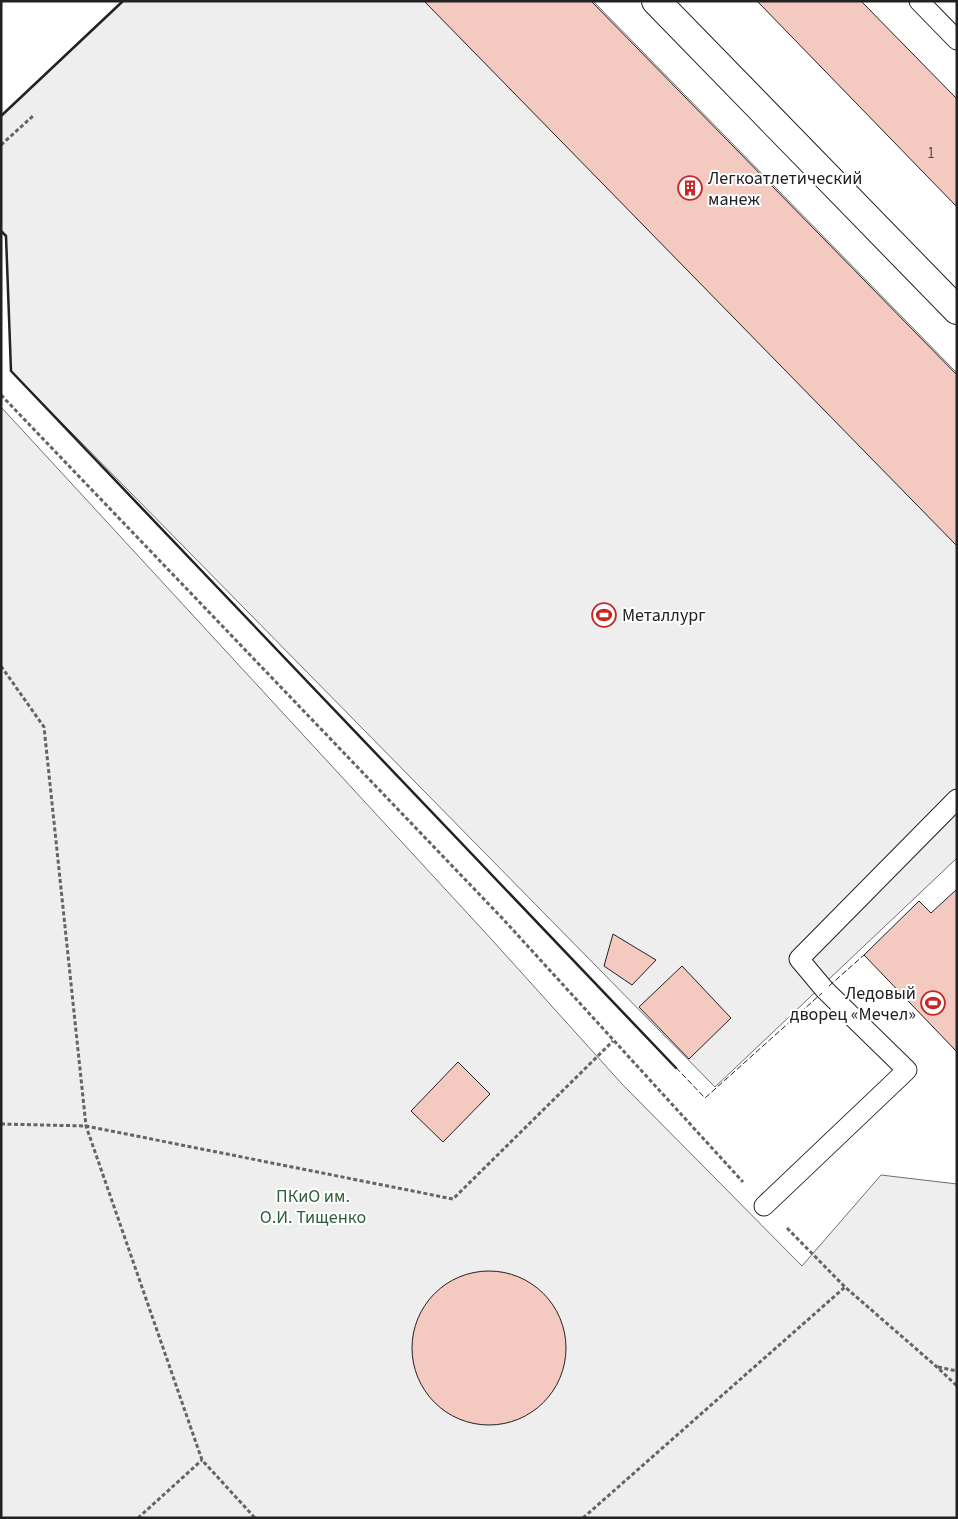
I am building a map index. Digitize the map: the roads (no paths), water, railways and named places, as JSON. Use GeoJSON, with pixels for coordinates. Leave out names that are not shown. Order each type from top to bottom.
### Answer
{"type":"FeatureCollection","features":[{"type":"Feature","properties":{"kind":"street"},"geometry":{"type":"LineString","coordinates":[[656,1],[954,302]]}},
{"type":"Feature","properties":{"kind":"lane"},"geometry":{"type":"LineString","coordinates":[[919,1],[957,40]]}},
{"type":"Feature","properties":{"kind":"lane"},"geometry":{"type":"LineString","coordinates":[[764,1206],[907,1070],[825,990],[799,959],[957,799]]}},
{"type":"Feature","properties":{"kind":"place","name":"Легкоатлетический манеж"},"geometry":{"type":"Point","coordinates":[690,188]}},
{"type":"Feature","properties":{"kind":"place","name":"Металлург"},"geometry":{"type":"Point","coordinates":[604,615]}},
{"type":"Feature","properties":{"kind":"place","name":"Ледовый дворец «Мечел»"},"geometry":{"type":"Point","coordinates":[933,1003]}},
{"type":"Feature","properties":{"kind":"park label","name":"ПКиО им. О.И. Тищенко"},"geometry":{"type":"Point","coordinates":[313,1206]}}]}
